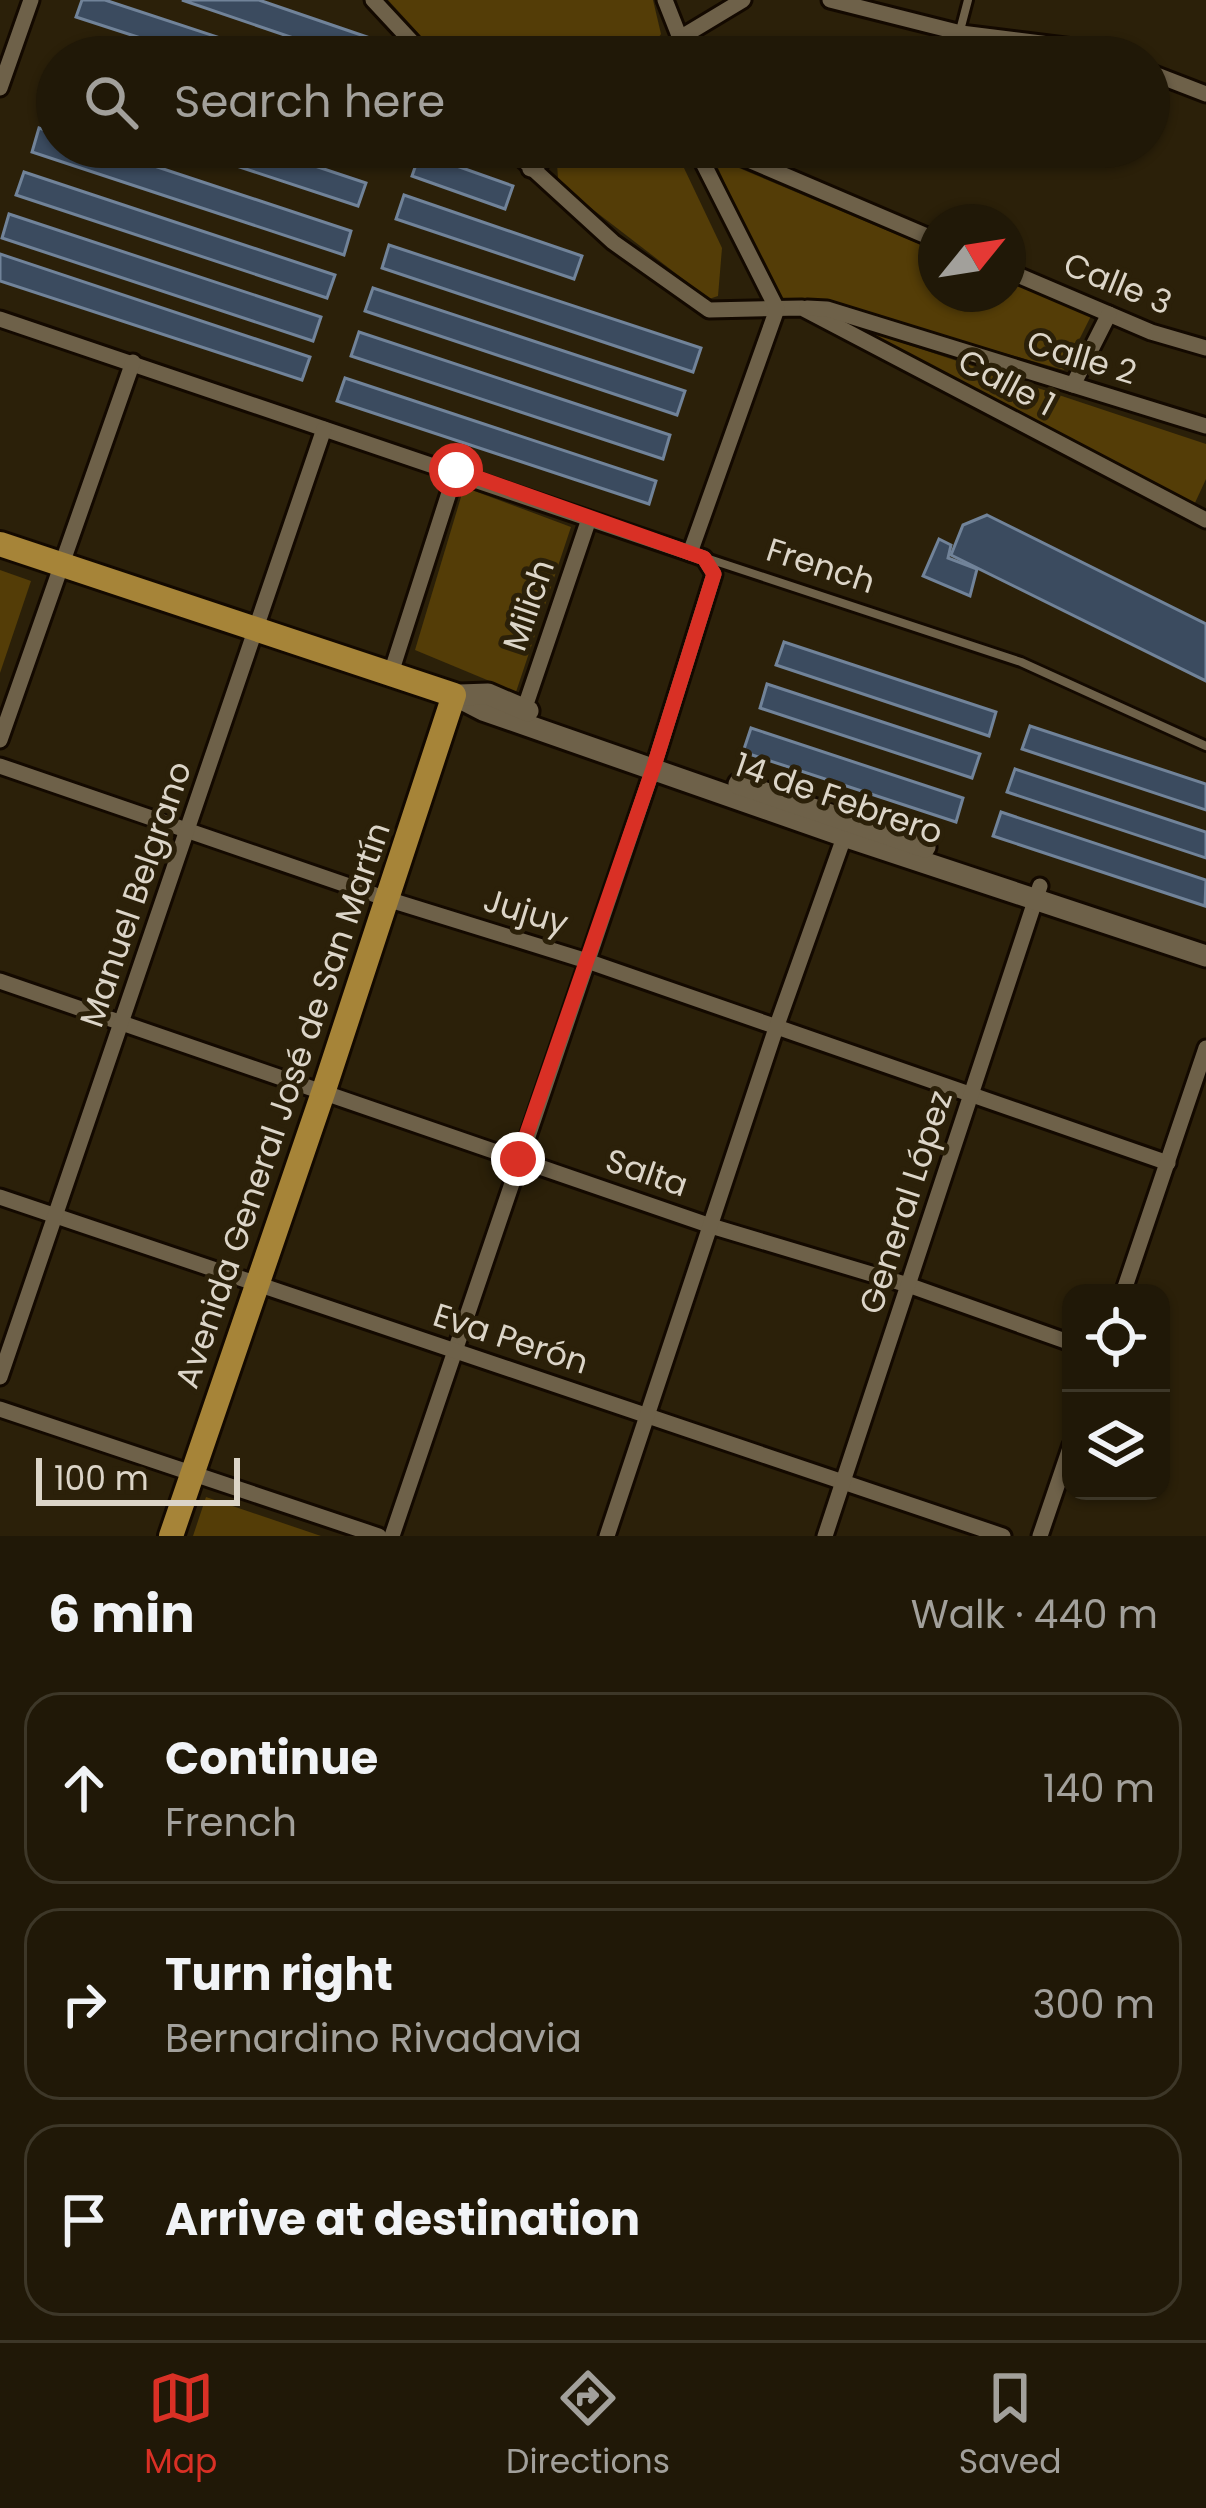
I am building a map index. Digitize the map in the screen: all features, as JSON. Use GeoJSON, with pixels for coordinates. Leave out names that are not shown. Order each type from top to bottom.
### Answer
{"type":"FeatureCollection","features":[{"type":"Feature","properties":{"kind":"main road","name":"14 de Febrero"},"geometry":{"type":"LineString","coordinates":[[0,544],[391,673],[483,710],[1206,943]]}},
{"type":"Feature","properties":{"kind":"main road","name":"14 de Febrero"},"geometry":{"type":"LineString","coordinates":[[454,695],[488,694],[655,763]]}},
{"type":"Feature","properties":{"kind":"main road","name":"Avenida General José de San Martín"},"geometry":{"type":"LineString","coordinates":[[171,1536],[454,695]]}},
{"type":"Feature","properties":{"kind":"main road","name":"14 de Febrero"},"geometry":{"type":"LineString","coordinates":[[1038,892],[1206,956]]}},
{"type":"Feature","properties":{"kind":"street"},"geometry":{"type":"LineString","coordinates":[[0,88],[31,0]]}},
{"type":"Feature","properties":{"kind":"street"},"geometry":{"type":"LineString","coordinates":[[373,0],[406,36]]}},
{"type":"Feature","properties":{"kind":"street"},"geometry":{"type":"LineString","coordinates":[[664,0],[679,36]]}},
{"type":"Feature","properties":{"kind":"street"},"geometry":{"type":"LineString","coordinates":[[683,36],[743,0]]}},
{"type":"Feature","properties":{"kind":"street"},"geometry":{"type":"LineString","coordinates":[[830,0],[985,36]]}},
{"type":"Feature","properties":{"kind":"street"},"geometry":{"type":"LineString","coordinates":[[1170,79],[1206,90]]}},
{"type":"Feature","properties":{"kind":"street"},"geometry":{"type":"LineString","coordinates":[[392,1536],[655,763],[714,574],[697,555],[777,309],[706,168]]}},
{"type":"Feature","properties":{"kind":"street"},"geometry":{"type":"LineString","coordinates":[[767,168],[918,232]]}},
{"type":"Feature","properties":{"kind":"street"},"geometry":{"type":"LineString","coordinates":[[530,169],[613,242],[709,310],[802,308]]}},
{"type":"Feature","properties":{"kind":"street","name":"Calle 3"},"geometry":{"type":"LineString","coordinates":[[1026,279],[1206,348]]}},
{"type":"Feature","properties":{"kind":"street","name":"Calle 2"},"geometry":{"type":"LineString","coordinates":[[802,308],[826,309],[1206,426]]}},
{"type":"Feature","properties":{"kind":"street","name":"Calle 1"},"geometry":{"type":"LineString","coordinates":[[802,308],[1206,519]]}},
{"type":"Feature","properties":{"kind":"street"},"geometry":{"type":"LineString","coordinates":[[1073,385],[1109,314]]}},
{"type":"Feature","properties":{"kind":"street","name":"French"},"geometry":{"type":"LineString","coordinates":[[0,319],[697,555]]}},
{"type":"Feature","properties":{"kind":"street"},"geometry":{"type":"LineString","coordinates":[[0,740],[133,362]]}},
{"type":"Feature","properties":{"kind":"street","name":"Manuel Belgrano"},"geometry":{"type":"LineString","coordinates":[[0,1377],[324,429]]}},
{"type":"Feature","properties":{"kind":"street"},"geometry":{"type":"LineString","coordinates":[[391,673],[456,470]]}},
{"type":"Feature","properties":{"kind":"street","name":"Milich"},"geometry":{"type":"LineString","coordinates":[[524,710],[589,519]]}},
{"type":"Feature","properties":{"kind":"street","name":"Jujuy"},"geometry":{"type":"LineString","coordinates":[[0,766],[387,899],[587,961],[1168,1163]]}},
{"type":"Feature","properties":{"kind":"street"},"geometry":{"type":"LineString","coordinates":[[607,1536],[847,829]]}},
{"type":"Feature","properties":{"kind":"street","name":"General López"},"geometry":{"type":"LineString","coordinates":[[826,1536],[1038,892]]}},
{"type":"Feature","properties":{"kind":"street","name":"Salta"},"geometry":{"type":"LineString","coordinates":[[0,981],[711,1226],[908,1285],[1062,1340]]}},
{"type":"Feature","properties":{"kind":"street"},"geometry":{"type":"LineString","coordinates":[[1126,1284],[1206,1048]]}},
{"type":"Feature","properties":{"kind":"street","name":"Eva Perón"},"geometry":{"type":"LineString","coordinates":[[0,1197],[1003,1536]]}},
{"type":"Feature","properties":{"kind":"street"},"geometry":{"type":"LineString","coordinates":[[0,1409],[379,1536]]}},
{"type":"Feature","properties":{"kind":"street"},"geometry":{"type":"LineString","coordinates":[[1040,1536],[1062,1471]]}},
{"type":"Feature","properties":{"kind":"lane"},"geometry":{"type":"LineString","coordinates":[[960,36],[968,0]]}},
{"type":"Feature","properties":{"kind":"lane","name":"French"},"geometry":{"type":"LineString","coordinates":[[697,555],[1021,662],[1206,746]]}},
{"type":"Feature","properties":{"kind":"shaded area"},"geometry":{"type":"Polygon","coordinates":[[[388,0],[653,0],[661,34],[660,36],[421,36],[388,0]]]}},
{"type":"Feature","properties":{"kind":"shaded area"},"geometry":{"type":"Polygon","coordinates":[[[557,168],[684,168],[722,248],[718,296],[709,299],[558,178],[557,168]]]}},
{"type":"Feature","properties":{"kind":"shaded area"},"geometry":{"type":"Polygon","coordinates":[[[718,168],[739,168],[918,243],[918,312],[1026,312],[1026,289],[1091,316],[1064,370],[827,303],[778,300],[718,168]]]}},
{"type":"Feature","properties":{"kind":"shaded area"},"geometry":{"type":"Polygon","coordinates":[[[849,325],[1206,444],[1206,479],[1194,505],[849,325]]]}},
{"type":"Feature","properties":{"kind":"shaded area"},"geometry":{"type":"Polygon","coordinates":[[[464,487],[571,527],[516,692],[415,650],[464,487]]]}},
{"type":"Feature","properties":{"kind":"shaded area"},"geometry":{"type":"Polygon","coordinates":[[[0,570],[31,581],[0,673],[0,570]]]}},
{"type":"Feature","properties":{"kind":"shaded area"},"geometry":{"type":"Polygon","coordinates":[[[206,1497],[321,1536],[193,1536],[206,1497]]]}},
{"type":"Feature","properties":{"kind":"building"},"geometry":{"type":"Polygon","coordinates":[[[82,0],[105,0],[214,36],[134,36],[76,17],[82,0]]]}},
{"type":"Feature","properties":{"kind":"building"},"geometry":{"type":"Polygon","coordinates":[[[182,0],[259,0],[364,36],[287,36],[182,0]]]}},
{"type":"Feature","properties":{"kind":"building"},"geometry":{"type":"Polygon","coordinates":[[[80,168],[160,168],[351,231],[344,255],[80,168]]]}},
{"type":"Feature","properties":{"kind":"building"},"geometry":{"type":"Polygon","coordinates":[[[243,168],[321,168],[366,183],[358,206],[243,168]]]}},
{"type":"Feature","properties":{"kind":"building"},"geometry":{"type":"Polygon","coordinates":[[[415,168],[462,168],[513,186],[505,209],[412,176],[415,168]]]}},
{"type":"Feature","properties":{"kind":"building"},"geometry":{"type":"Polygon","coordinates":[[[24,172],[335,275],[327,298],[16,195],[24,172]]]}},
{"type":"Feature","properties":{"kind":"building"},"geometry":{"type":"Polygon","coordinates":[[[404,195],[582,256],[574,279],[396,219],[404,195]]]}},
{"type":"Feature","properties":{"kind":"building"},"geometry":{"type":"Polygon","coordinates":[[[9,214],[321,317],[313,341],[2,238],[9,214]]]}},
{"type":"Feature","properties":{"kind":"building"},"geometry":{"type":"Polygon","coordinates":[[[389,245],[701,348],[693,372],[382,268],[389,245]]]}},
{"type":"Feature","properties":{"kind":"building"},"geometry":{"type":"Polygon","coordinates":[[[0,254],[310,357],[302,380],[0,281],[0,254]]]}},
{"type":"Feature","properties":{"kind":"building"},"geometry":{"type":"Polygon","coordinates":[[[373,288],[685,391],[677,415],[365,311],[373,288]]]}},
{"type":"Feature","properties":{"kind":"building"},"geometry":{"type":"Polygon","coordinates":[[[359,332],[670,435],[663,459],[351,356],[359,332]]]}},
{"type":"Feature","properties":{"kind":"building"},"geometry":{"type":"Polygon","coordinates":[[[345,378],[656,481],[649,504],[337,401],[345,378]]]}},
{"type":"Feature","properties":{"kind":"building"},"geometry":{"type":"Polygon","coordinates":[[[987,515],[1206,624],[1206,681],[951,555],[963,525],[987,515]]]}},
{"type":"Feature","properties":{"kind":"building"},"geometry":{"type":"Polygon","coordinates":[[[939,539],[951,545],[948,558],[977,569],[970,596],[923,576],[939,539]]]}},
{"type":"Feature","properties":{"kind":"building"},"geometry":{"type":"Polygon","coordinates":[[[784,642],[996,712],[989,736],[776,665],[784,642]]]}},
{"type":"Feature","properties":{"kind":"building"},"geometry":{"type":"Polygon","coordinates":[[[767,684],[980,754],[972,778],[760,708],[767,684]]]}},
{"type":"Feature","properties":{"kind":"building"},"geometry":{"type":"Polygon","coordinates":[[[1030,726],[1206,784],[1206,810],[1022,749],[1030,726]]]}},
{"type":"Feature","properties":{"kind":"building"},"geometry":{"type":"Polygon","coordinates":[[[751,728],[963,798],[956,822],[743,752],[751,728]]]}},
{"type":"Feature","properties":{"kind":"building"},"geometry":{"type":"Polygon","coordinates":[[[1015,769],[1206,832],[1206,858],[1007,792],[1015,769]]]}},
{"type":"Feature","properties":{"kind":"building"},"geometry":{"type":"Polygon","coordinates":[[[1001,812],[1206,880],[1205,906],[993,836],[1001,812]]]}},
{"type":"Feature","properties":{"kind":"route"},"geometry":{"type":"LineString","coordinates":[[456,470],[704,558],[714,574],[653,769],[518,1159]]}}]}
